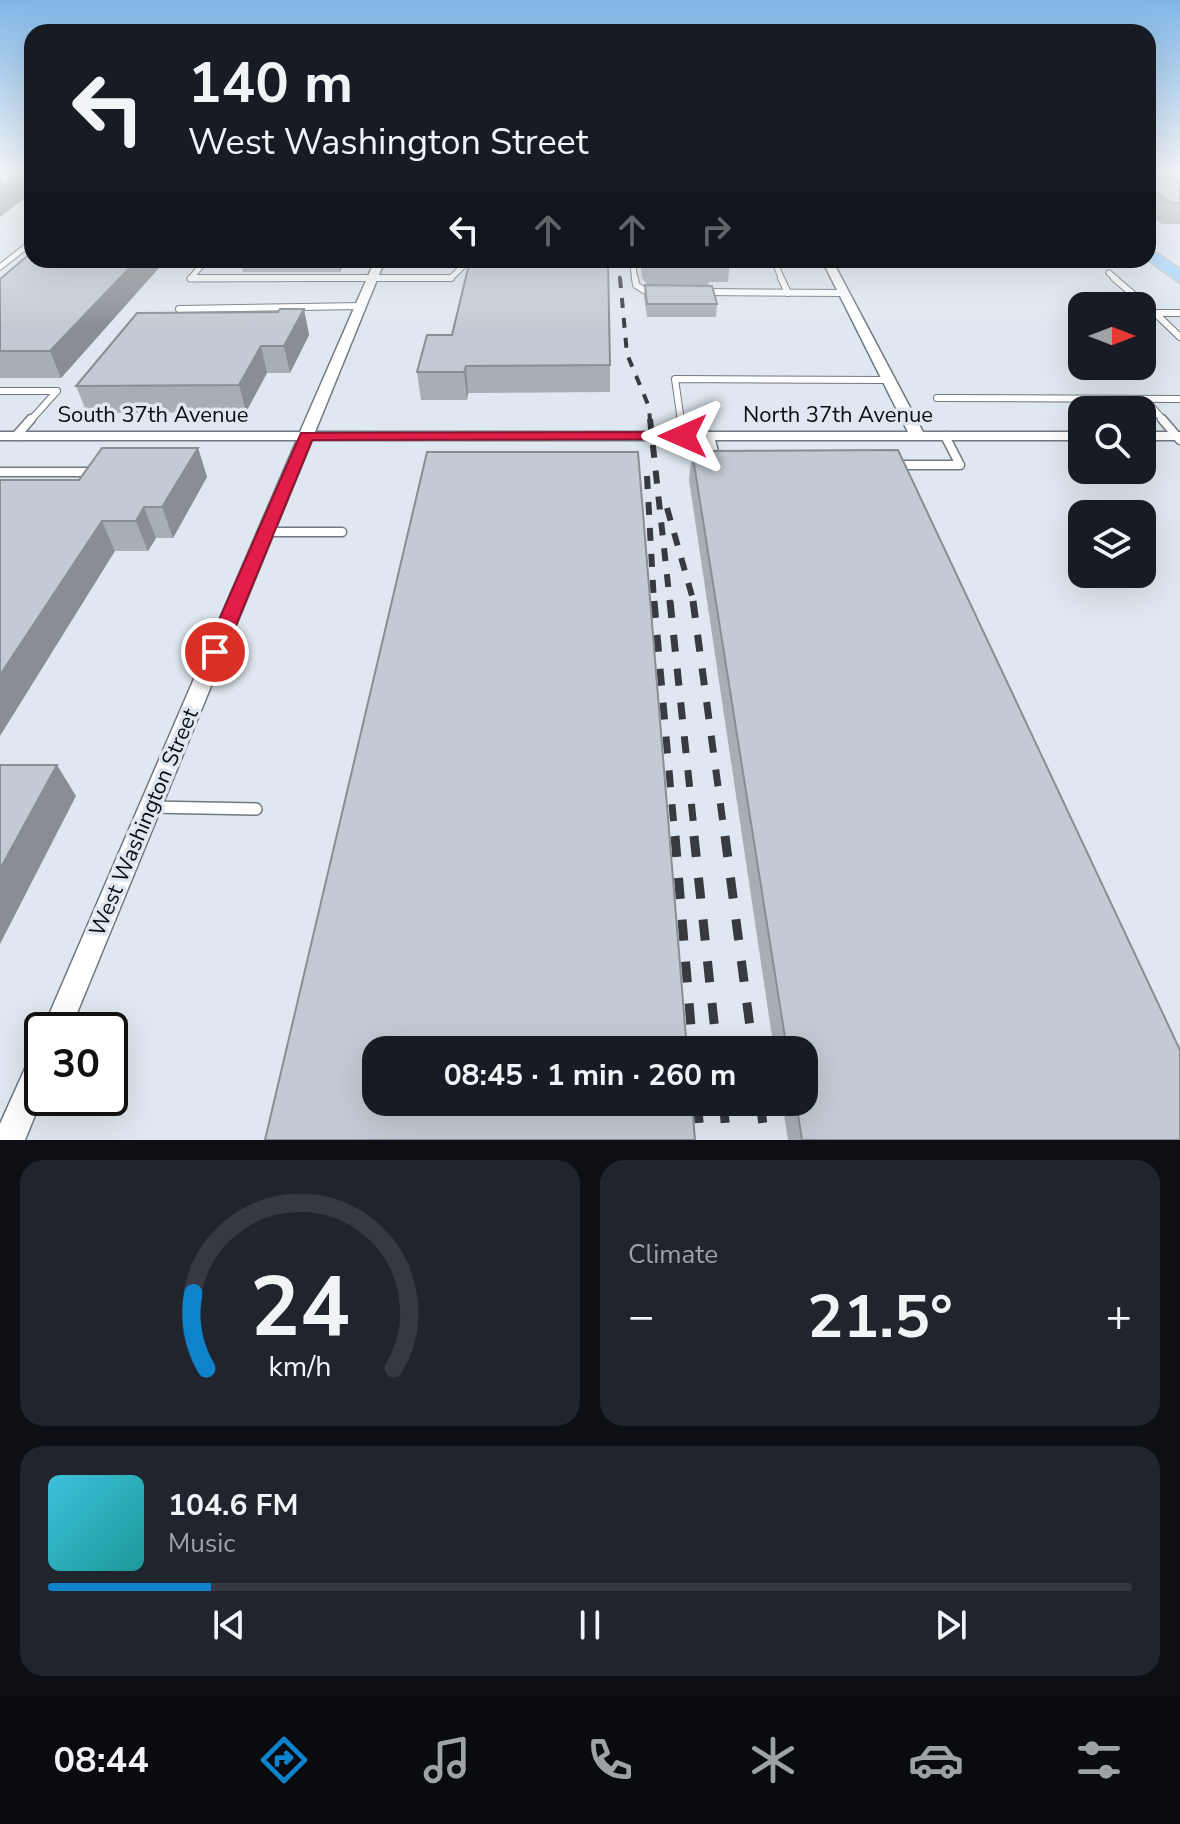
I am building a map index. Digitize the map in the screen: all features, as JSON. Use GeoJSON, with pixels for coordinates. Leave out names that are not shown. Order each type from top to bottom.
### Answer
{"type":"FeatureCollection","features":[{"type":"Feature","properties":{"kind":"main road"},"geometry":{"type":"LineString","coordinates":[[1156,258],[1180,278]]}},
{"type":"Feature","properties":{"kind":"street"},"geometry":{"type":"LineString","coordinates":[[831,268],[918,436]]}},
{"type":"Feature","properties":{"kind":"street","name":"West Washington Street"},"geometry":{"type":"LineString","coordinates":[[64,1012],[376,269]]}},
{"type":"Feature","properties":{"kind":"street","name":"South 37th Avenue"},"geometry":{"type":"LineString","coordinates":[[8,436],[123,440],[306,436]]}},
{"type":"Feature","properties":{"kind":"street","name":"North 37th Avenue"},"geometry":{"type":"LineString","coordinates":[[306,436],[1068,436]]}},
{"type":"Feature","properties":{"kind":"street"},"geometry":{"type":"LineString","coordinates":[[1156,436],[1179,437]]}},
{"type":"Feature","properties":{"kind":"street"},"geometry":{"type":"LineString","coordinates":[[9,1140],[24,1105]]}},
{"type":"Feature","properties":{"kind":"lane"},"geometry":{"type":"LineString","coordinates":[[0,267],[24,248]]}},
{"type":"Feature","properties":{"kind":"lane"},"geometry":{"type":"LineString","coordinates":[[199,268],[190,279],[376,269],[451,278],[461,268]]}},
{"type":"Feature","properties":{"kind":"lane"},"geometry":{"type":"LineString","coordinates":[[633,268],[636,285],[647,292],[663,292]]}},
{"type":"Feature","properties":{"kind":"lane"},"geometry":{"type":"LineString","coordinates":[[777,268],[788,293]]}},
{"type":"Feature","properties":{"kind":"lane"},"geometry":{"type":"LineString","coordinates":[[1109,273],[1131,292]]}},
{"type":"Feature","properties":{"kind":"lane"},"geometry":{"type":"LineString","coordinates":[[694,292],[844,293]]}},
{"type":"Feature","properties":{"kind":"lane"},"geometry":{"type":"LineString","coordinates":[[179,309],[361,306]]}},
{"type":"Feature","properties":{"kind":"lane"},"geometry":{"type":"LineString","coordinates":[[1156,313],[1180,313]]}},
{"type":"Feature","properties":{"kind":"lane"},"geometry":{"type":"LineString","coordinates":[[1156,314],[1180,337]]}},
{"type":"Feature","properties":{"kind":"lane"},"geometry":{"type":"LineString","coordinates":[[683,436],[675,379],[888,380]]}},
{"type":"Feature","properties":{"kind":"lane"},"geometry":{"type":"LineString","coordinates":[[0,391],[57,391],[8,436]]}},
{"type":"Feature","properties":{"kind":"lane"},"geometry":{"type":"LineString","coordinates":[[937,398],[1068,399]]}},
{"type":"Feature","properties":{"kind":"lane"},"geometry":{"type":"LineString","coordinates":[[1156,399],[1180,399]]}},
{"type":"Feature","properties":{"kind":"lane"},"geometry":{"type":"LineString","coordinates":[[1156,411],[1179,437]]}},
{"type":"Feature","properties":{"kind":"lane"},"geometry":{"type":"LineString","coordinates":[[710,436],[717,463],[723,465]]}},
{"type":"Feature","properties":{"kind":"lane"},"geometry":{"type":"LineString","coordinates":[[884,465],[959,463],[945,436]]}},
{"type":"Feature","properties":{"kind":"lane"},"geometry":{"type":"LineString","coordinates":[[0,472],[100,472],[107,462]]}},
{"type":"Feature","properties":{"kind":"lane"},"geometry":{"type":"LineString","coordinates":[[265,532],[342,532]]}},
{"type":"Feature","properties":{"kind":"lane"},"geometry":{"type":"LineString","coordinates":[[149,807],[256,809]]}},
{"type":"Feature","properties":{"kind":"building"},"geometry":{"type":"Polygon","coordinates":[[[24,259],[24,268],[129,268],[50,351],[0,351],[0,279],[24,259]]]}},
{"type":"Feature","properties":{"kind":"building"},"geometry":{"type":"Polygon","coordinates":[[[468,268],[608,268],[610,365],[466,366],[464,372],[417,372],[427,335],[452,335],[468,268]]]}},
{"type":"Feature","properties":{"kind":"building"},"geometry":{"type":"Polygon","coordinates":[[[645,285],[712,286],[717,304],[647,304],[645,285]]]}},
{"type":"Feature","properties":{"kind":"building"},"geometry":{"type":"Polygon","coordinates":[[[280,309],[304,309],[284,346],[261,346],[239,385],[76,386],[137,313],[278,312],[280,309]]]}},
{"type":"Feature","properties":{"kind":"building"},"geometry":{"type":"Polygon","coordinates":[[[102,448],[198,448],[162,507],[144,507],[136,521],[102,521],[0,675],[0,480],[79,480],[102,448]]]}},
{"type":"Feature","properties":{"kind":"building"},"geometry":{"type":"Polygon","coordinates":[[[898,450],[1180,1050],[1180,1140],[802,1140],[798,1116],[818,1116],[818,1036],[785,1036],[692,451],[898,450]]]}},
{"type":"Feature","properties":{"kind":"building"},"geometry":{"type":"Polygon","coordinates":[[[427,452],[638,452],[686,1036],[362,1036],[362,1116],[693,1116],[695,1140],[265,1140],[427,452]]]}},
{"type":"Feature","properties":{"kind":"building"},"geometry":{"type":"Polygon","coordinates":[[[0,765],[57,765],[0,869],[0,765]]]}},
{"type":"Feature","properties":{"kind":"railway"},"geometry":{"type":"LineString","coordinates":[[619,268],[620,280]]}},
{"type":"Feature","properties":{"kind":"railway"},"geometry":{"type":"LineString","coordinates":[[620,278],[627,354],[649,407],[650,421]]}},
{"type":"Feature","properties":{"kind":"railway"},"geometry":{"type":"LineString","coordinates":[[650,419],[670,603]]}},
{"type":"Feature","properties":{"kind":"railway"},"geometry":{"type":"LineString","coordinates":[[647,476],[654,603]]}},
{"type":"Feature","properties":{"kind":"railway"},"geometry":{"type":"LineString","coordinates":[[667,508],[694,603]]}},
{"type":"Feature","properties":{"kind":"railway"},"geometry":{"type":"LineString","coordinates":[[654,601],[675,838]]}},
{"type":"Feature","properties":{"kind":"railway"},"geometry":{"type":"LineString","coordinates":[[670,601],[695,838]]}},
{"type":"Feature","properties":{"kind":"railway"},"geometry":{"type":"LineString","coordinates":[[693,601],[725,838]]}},
{"type":"Feature","properties":{"kind":"railway"},"geometry":{"type":"LineString","coordinates":[[675,836],[692,1036]]}},
{"type":"Feature","properties":{"kind":"railway"},"geometry":{"type":"LineString","coordinates":[[694,836],[715,1036]]}},
{"type":"Feature","properties":{"kind":"railway"},"geometry":{"type":"LineString","coordinates":[[725,836],[751,1036]]}},
{"type":"Feature","properties":{"kind":"railway"},"geometry":{"type":"LineString","coordinates":[[698,1116],[701,1140]]}},
{"type":"Feature","properties":{"kind":"railway"},"geometry":{"type":"LineString","coordinates":[[724,1116],[727,1140]]}},
{"type":"Feature","properties":{"kind":"railway"},"geometry":{"type":"LineString","coordinates":[[762,1116],[765,1140]]}},
{"type":"Feature","properties":{"kind":"route"},"geometry":{"type":"LineString","coordinates":[[215,652],[306,436],[683,436]]}}]}
